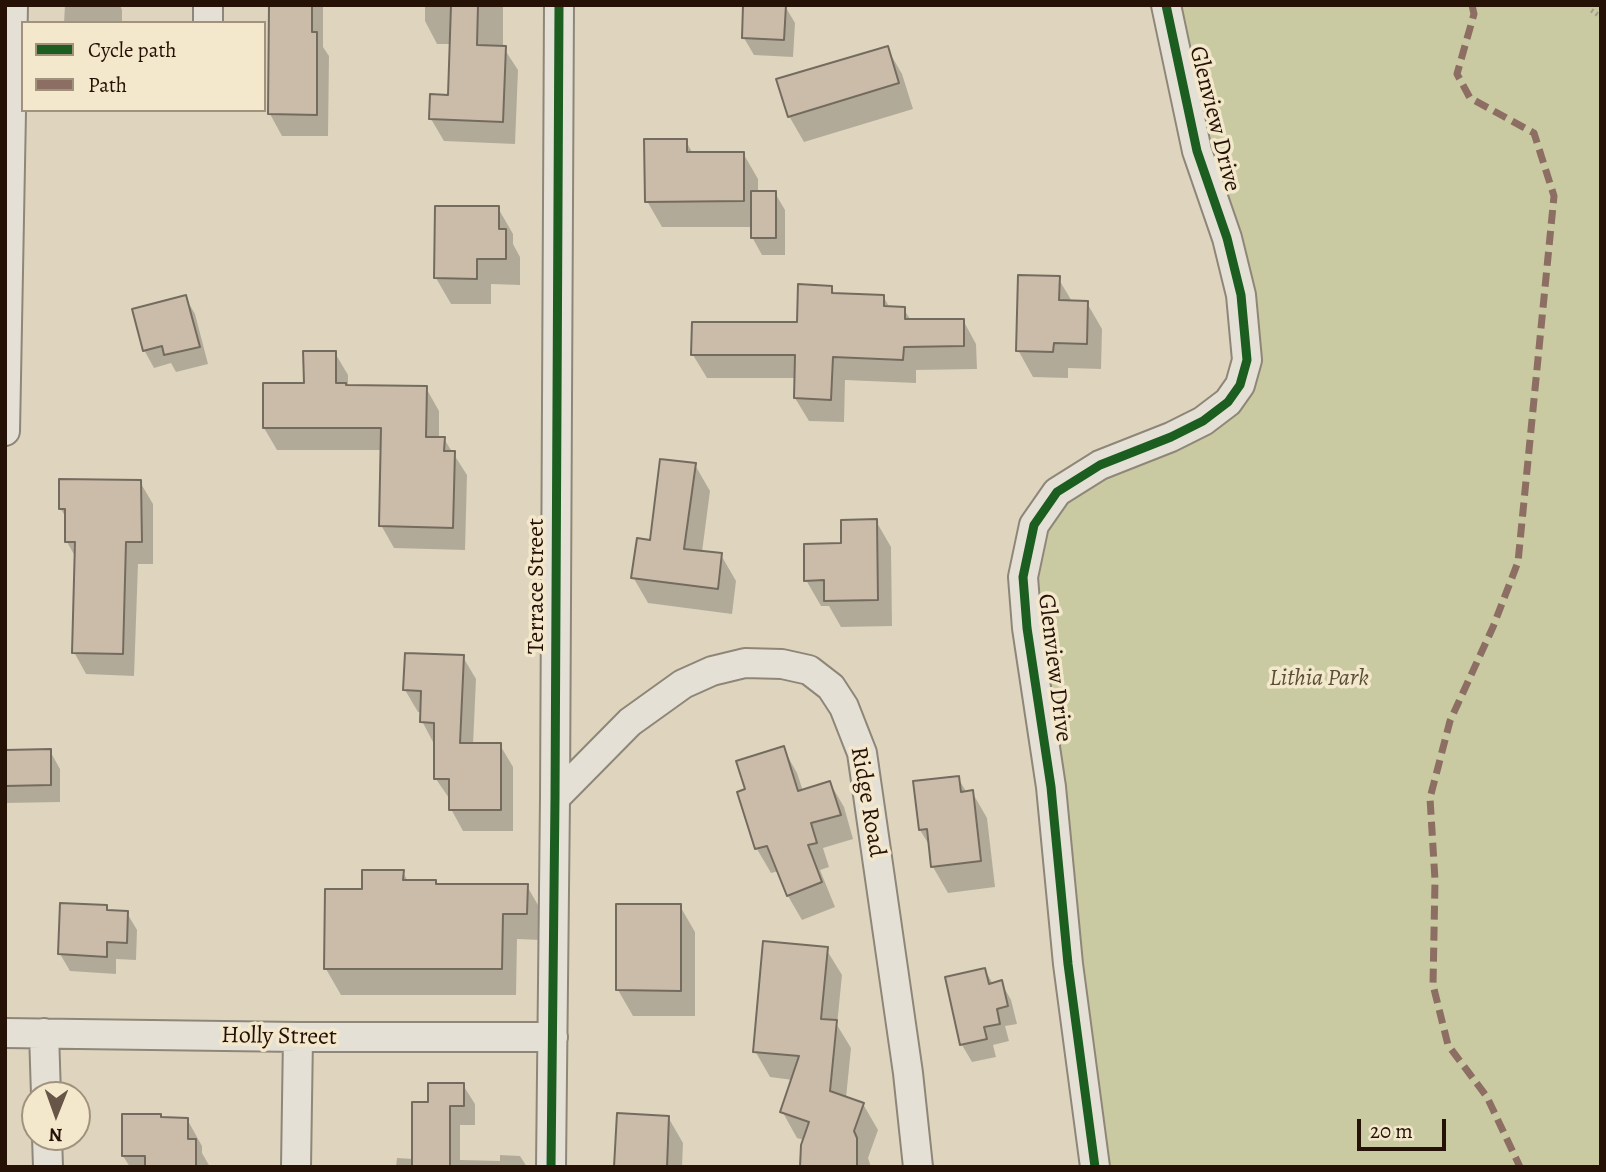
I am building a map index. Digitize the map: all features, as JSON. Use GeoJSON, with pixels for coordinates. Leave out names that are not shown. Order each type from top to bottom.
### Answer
{"type":"FeatureCollection","features":[{"type":"Feature","properties":{"kind":"street"},"geometry":{"type":"LineString","coordinates":[[5,431],[18,103],[13,5]]}},
{"type":"Feature","properties":{"kind":"street","name":"Terrace Street"},"geometry":{"type":"LineString","coordinates":[[551,1167],[559,5]]}},
{"type":"Feature","properties":{"kind":"street","name":"Glenview Drive"},"geometry":{"type":"LineString","coordinates":[[1095,1167],[1068,964],[1051,787],[1027,628],[1023,577],[1034,525],[1057,492],[1100,465],[1171,437],[1203,421],[1228,402],[1240,385],[1247,360],[1241,295],[1227,238],[1197,151],[1166,5]]}},
{"type":"Feature","properties":{"kind":"street","name":"Ridge Road"},"geometry":{"type":"LineString","coordinates":[[555,798],[631,722],[683,684],[712,671],[745,663],[782,664],[809,670],[831,687],[844,707],[862,753],[908,1073],[918,1167]]}},
{"type":"Feature","properties":{"kind":"street","name":"Holly Street"},"geometry":{"type":"LineString","coordinates":[[5,1033],[553,1037]]}},
{"type":"Feature","properties":{"kind":"street"},"geometry":{"type":"LineString","coordinates":[[44,1033],[46,1081]]}},
{"type":"Feature","properties":{"kind":"street"},"geometry":{"type":"LineString","coordinates":[[296,1167],[298,1037]]}},
{"type":"Feature","properties":{"kind":"path"},"geometry":{"type":"LineString","coordinates":[[1591,5],[1591,10],[1601,17]]}},
{"type":"Feature","properties":{"kind":"green space","name":"Lithia Park"},"geometry":{"type":"Polygon","coordinates":[[[1166,5],[1601,5],[1601,1167],[1095,1167],[1023,577],[1057,492],[1203,421],[1247,360],[1166,5]]]}},
{"type":"Feature","properties":{"kind":"building"},"geometry":{"type":"Polygon","coordinates":[[[269,5],[312,5],[312,32],[317,32],[317,115],[268,114],[269,5]]]}},
{"type":"Feature","properties":{"kind":"building"},"geometry":{"type":"Polygon","coordinates":[[[451,5],[478,5],[477,45],[506,46],[503,122],[429,119],[430,94],[448,95],[451,5]]]}},
{"type":"Feature","properties":{"kind":"building"},"geometry":{"type":"Polygon","coordinates":[[[743,5],[786,5],[784,40],[742,38],[743,5]]]}},
{"type":"Feature","properties":{"kind":"building"},"geometry":{"type":"Polygon","coordinates":[[[888,46],[899,83],[788,117],[776,79],[888,46]]]}},
{"type":"Feature","properties":{"kind":"building"},"geometry":{"type":"Polygon","coordinates":[[[644,139],[687,139],[687,152],[744,152],[744,201],[645,202],[644,139]]]}},
{"type":"Feature","properties":{"kind":"building"},"geometry":{"type":"Polygon","coordinates":[[[751,191],[776,191],[776,238],[751,238],[751,191]]]}},
{"type":"Feature","properties":{"kind":"building"},"geometry":{"type":"Polygon","coordinates":[[[435,206],[499,206],[499,229],[506,229],[506,259],[477,259],[477,279],[434,278],[435,206]]]}},
{"type":"Feature","properties":{"kind":"building"},"geometry":{"type":"Polygon","coordinates":[[[1018,275],[1060,276],[1059,300],[1088,301],[1087,344],[1054,343],[1053,352],[1016,351],[1018,275]]]}},
{"type":"Feature","properties":{"kind":"building"},"geometry":{"type":"Polygon","coordinates":[[[798,284],[832,286],[832,293],[884,295],[884,306],[905,307],[905,319],[964,319],[964,346],[904,347],[903,360],[833,357],[831,400],[794,398],[795,355],[691,355],[692,322],[797,322],[798,284]]]}},
{"type":"Feature","properties":{"kind":"building"},"geometry":{"type":"Polygon","coordinates":[[[186,295],[200,347],[164,355],[162,346],[143,351],[132,309],[186,295]]]}},
{"type":"Feature","properties":{"kind":"building"},"geometry":{"type":"Polygon","coordinates":[[[303,351],[336,351],[336,383],[427,386],[426,437],[445,437],[444,451],[455,451],[453,528],[379,526],[381,428],[263,428],[263,383],[304,383],[303,351]]]}},
{"type":"Feature","properties":{"kind":"building"},"geometry":{"type":"Polygon","coordinates":[[[660,459],[696,463],[684,549],[722,553],[718,589],[631,578],[637,538],[650,540],[660,459]]]}},
{"type":"Feature","properties":{"kind":"building"},"geometry":{"type":"Polygon","coordinates":[[[59,479],[141,480],[142,542],[126,542],[123,654],[72,653],[75,542],[65,542],[65,509],[59,509],[59,479]]]}},
{"type":"Feature","properties":{"kind":"building"},"geometry":{"type":"Polygon","coordinates":[[[877,519],[878,600],[824,601],[824,580],[804,581],[804,544],[841,543],[841,520],[877,519]]]}},
{"type":"Feature","properties":{"kind":"building"},"geometry":{"type":"Polygon","coordinates":[[[405,653],[464,655],[460,743],[501,743],[501,810],[449,810],[449,779],[434,779],[434,723],[420,722],[421,691],[403,690],[405,653]]]}},
{"type":"Feature","properties":{"kind":"building"},"geometry":{"type":"Polygon","coordinates":[[[784,746],[798,791],[830,781],[841,815],[811,823],[817,843],[808,845],[822,882],[787,896],[767,846],[755,849],[737,792],[745,789],[736,761],[784,746]]]}},
{"type":"Feature","properties":{"kind":"building"},"geometry":{"type":"Polygon","coordinates":[[[51,749],[51,785],[5,786],[5,750],[51,749]]]}},
{"type":"Feature","properties":{"kind":"building"},"geometry":{"type":"Polygon","coordinates":[[[959,776],[961,792],[973,790],[981,861],[931,867],[927,829],[919,830],[913,781],[959,776]]]}},
{"type":"Feature","properties":{"kind":"building"},"geometry":{"type":"Polygon","coordinates":[[[362,870],[404,870],[403,880],[436,880],[436,884],[528,884],[527,914],[503,914],[502,969],[324,969],[325,889],[362,889],[362,870]]]}},
{"type":"Feature","properties":{"kind":"building"},"geometry":{"type":"Polygon","coordinates":[[[60,903],[107,905],[107,910],[128,911],[127,943],[107,942],[107,957],[58,954],[60,903]]]}},
{"type":"Feature","properties":{"kind":"building"},"geometry":{"type":"Polygon","coordinates":[[[616,904],[681,904],[681,991],[616,990],[616,904]]]}},
{"type":"Feature","properties":{"kind":"building"},"geometry":{"type":"Polygon","coordinates":[[[763,941],[828,947],[821,1019],[837,1020],[830,1091],[864,1103],[854,1131],[857,1138],[857,1167],[800,1167],[801,1145],[809,1122],[780,1112],[799,1056],[753,1052],[763,941]]]}},
{"type":"Feature","properties":{"kind":"building"},"geometry":{"type":"Polygon","coordinates":[[[985,968],[989,984],[1002,980],[1008,1006],[997,1009],[1000,1024],[984,1027],[987,1039],[960,1045],[945,977],[985,968]]]}},
{"type":"Feature","properties":{"kind":"building"},"geometry":{"type":"Polygon","coordinates":[[[428,1083],[464,1083],[464,1106],[450,1106],[450,1167],[412,1167],[412,1102],[428,1102],[428,1083]]]}},
{"type":"Feature","properties":{"kind":"building"},"geometry":{"type":"Polygon","coordinates":[[[617,1113],[669,1116],[667,1167],[614,1167],[617,1113]]]}},
{"type":"Feature","properties":{"kind":"building"},"geometry":{"type":"Polygon","coordinates":[[[122,1114],[161,1114],[161,1117],[188,1118],[188,1139],[196,1139],[196,1167],[145,1167],[145,1156],[122,1156],[122,1114]]]}},
{"type":"Feature","properties":{"kind":"marked path"},"geometry":{"type":"LineString","coordinates":[[1472,5],[1474,14],[1457,74],[1470,98],[1534,133],[1554,196],[1518,562],[1493,627],[1450,721],[1430,798],[1435,880],[1433,985],[1448,1045],[1487,1097],[1520,1167]]}},
{"type":"Feature","properties":{"kind":"cycle path"},"geometry":{"type":"LineString","coordinates":[[551,1167],[559,5]]}},
{"type":"Feature","properties":{"kind":"cycle path"},"geometry":{"type":"LineString","coordinates":[[1095,1167],[1068,964],[1051,787],[1027,628],[1023,577],[1034,525],[1057,492],[1100,465],[1171,437],[1203,421],[1228,402],[1240,385],[1247,360],[1241,295],[1227,238],[1197,151],[1166,5]]}}]}
